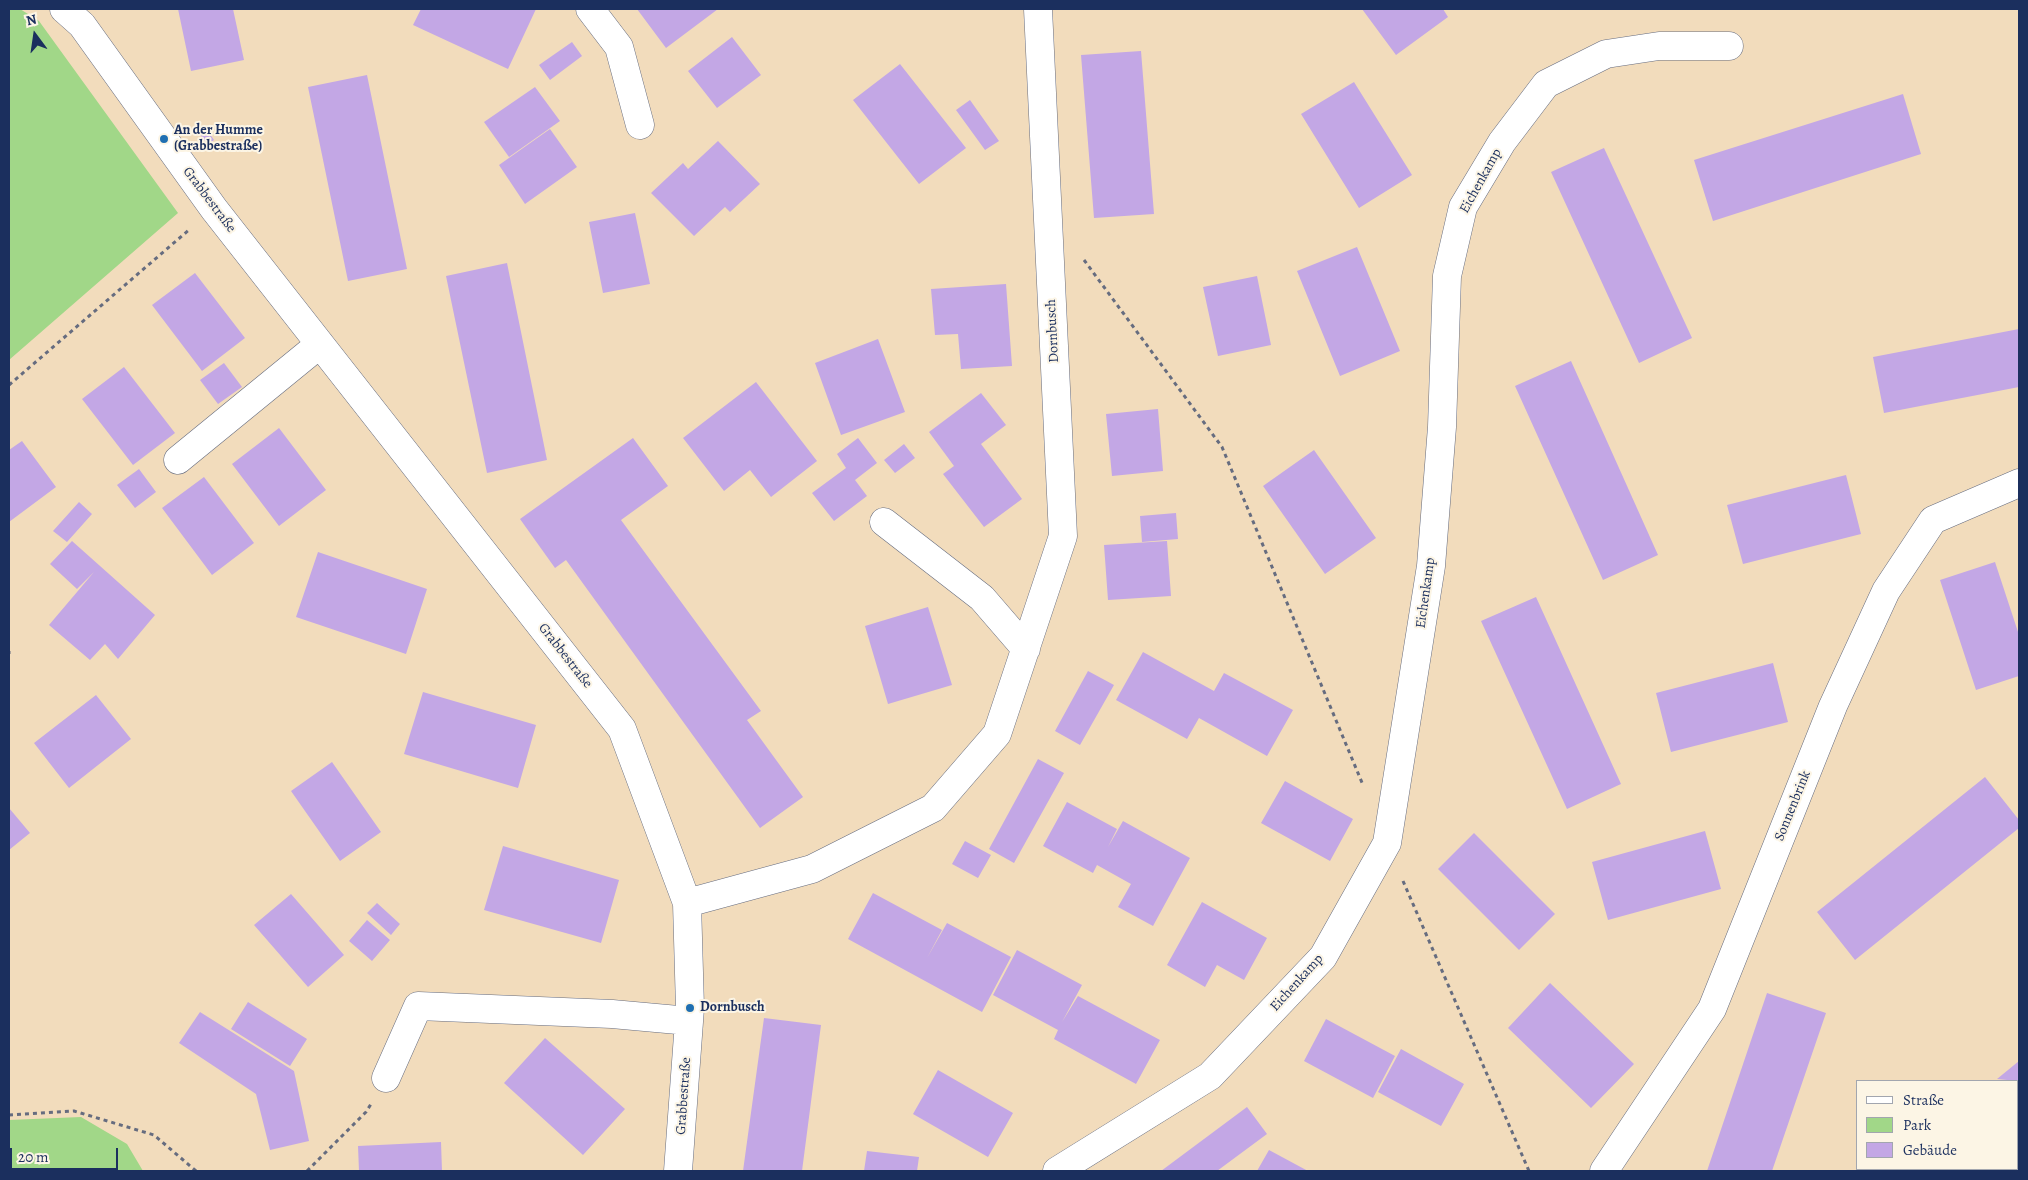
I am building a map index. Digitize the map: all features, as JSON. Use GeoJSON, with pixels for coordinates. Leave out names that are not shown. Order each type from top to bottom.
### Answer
{"type":"FeatureCollection","features":[{"type":"Feature","properties":{"kind":"street","name":"Grabbestraße"},"geometry":{"type":"LineString","coordinates":[[64,9],[82,25],[214,209],[622,729],[688,903],[690,1021],[678,1171]]}},
{"type":"Feature","properties":{"kind":"street"},"geometry":{"type":"LineString","coordinates":[[590,9],[619,47],[640,125]]}},
{"type":"Feature","properties":{"kind":"street","name":"Dornbusch"},"geometry":{"type":"LineString","coordinates":[[688,903],[812,869],[933,808],[997,734],[1063,536],[1038,9]]}},
{"type":"Feature","properties":{"kind":"street","name":"Eichenkamp"},"geometry":{"type":"LineString","coordinates":[[1056,1171],[1210,1076],[1323,957],[1387,843],[1431,566],[1442,427],[1447,276],[1463,207],[1502,142],[1546,84],[1606,54],[1659,46],[1729,46]]}},
{"type":"Feature","properties":{"kind":"street"},"geometry":{"type":"LineString","coordinates":[[178,460],[320,344]]}},
{"type":"Feature","properties":{"kind":"street","name":"Sonnenbrink"},"geometry":{"type":"LineString","coordinates":[[1604,1171],[1712,1009],[1833,706],[1886,591],[1933,520],[2019,483]]}},
{"type":"Feature","properties":{"kind":"street"},"geometry":{"type":"LineString","coordinates":[[884,522],[982,598],[1026,649]]}},
{"type":"Feature","properties":{"kind":"street"},"geometry":{"type":"LineString","coordinates":[[386,1078],[418,1006],[612,1014],[690,1021]]}},
{"type":"Feature","properties":{"kind":"path"},"geometry":{"type":"LineString","coordinates":[[9,385],[214,209]]}},
{"type":"Feature","properties":{"kind":"path"},"geometry":{"type":"LineString","coordinates":[[1048,226],[1086,262],[1222,447],[1364,788]]}},
{"type":"Feature","properties":{"kind":"path"},"geometry":{"type":"LineString","coordinates":[[1387,843],[1529,1171]]}},
{"type":"Feature","properties":{"kind":"path"},"geometry":{"type":"LineString","coordinates":[[307,1171],[366,1112],[386,1078]]}},
{"type":"Feature","properties":{"kind":"path"},"geometry":{"type":"LineString","coordinates":[[9,1115],[74,1111],[136,1129],[154,1135],[196,1171]]}},
{"type":"Feature","properties":{"kind":"green space"},"geometry":{"type":"Polygon","coordinates":[[[9,9],[20,9],[39,21],[178,213],[9,360],[9,9]]]}},
{"type":"Feature","properties":{"kind":"green space"},"geometry":{"type":"Polygon","coordinates":[[[81,1117],[127,1144],[143,1171],[9,1171],[9,1120],[81,1117]]]}},
{"type":"Feature","properties":{"kind":"building"},"geometry":{"type":"Polygon","coordinates":[[[178,9],[233,9],[244,60],[191,71],[178,9]]]}},
{"type":"Feature","properties":{"kind":"building"},"geometry":{"type":"Polygon","coordinates":[[[421,9],[536,9],[508,69],[413,25],[421,9]]]}},
{"type":"Feature","properties":{"kind":"building"},"geometry":{"type":"Polygon","coordinates":[[[637,9],[718,9],[666,48],[637,9]]]}},
{"type":"Feature","properties":{"kind":"building"},"geometry":{"type":"Polygon","coordinates":[[[1362,9],[1443,9],[1448,17],[1396,55],[1362,9]]]}},
{"type":"Feature","properties":{"kind":"building"},"geometry":{"type":"Polygon","coordinates":[[[732,37],[761,75],[717,108],[688,71],[732,37]]]}},
{"type":"Feature","properties":{"kind":"building"},"geometry":{"type":"Polygon","coordinates":[[[572,42],[582,56],[550,80],[539,65],[572,42]]]}},
{"type":"Feature","properties":{"kind":"building"},"geometry":{"type":"Polygon","coordinates":[[[1141,51],[1154,214],[1094,218],[1081,55],[1141,51]]]}},
{"type":"Feature","properties":{"kind":"building"},"geometry":{"type":"Polygon","coordinates":[[[900,64],[966,148],[919,184],[853,100],[900,64]]]}},
{"type":"Feature","properties":{"kind":"building"},"geometry":{"type":"Polygon","coordinates":[[[367,75],[407,269],[348,281],[308,87],[367,75]]]}},
{"type":"Feature","properties":{"kind":"building"},"geometry":{"type":"Polygon","coordinates":[[[1354,82],[1412,175],[1359,208],[1301,114],[1354,82]]]}},
{"type":"Feature","properties":{"kind":"building"},"geometry":{"type":"Polygon","coordinates":[[[535,87],[560,121],[509,157],[484,122],[535,87]]]}},
{"type":"Feature","properties":{"kind":"building"},"geometry":{"type":"Polygon","coordinates":[[[1903,94],[1921,154],[1713,221],[1694,160],[1903,94]]]}},
{"type":"Feature","properties":{"kind":"building"},"geometry":{"type":"Polygon","coordinates":[[[970,100],[999,141],[985,150],[956,110],[970,100]]]}},
{"type":"Feature","properties":{"kind":"building"},"geometry":{"type":"Polygon","coordinates":[[[205,127],[214,140],[208,145],[198,132],[205,127]]]}},
{"type":"Feature","properties":{"kind":"building"},"geometry":{"type":"Polygon","coordinates":[[[550,129],[577,167],[525,204],[499,165],[550,129]]]}},
{"type":"Feature","properties":{"kind":"building"},"geometry":{"type":"Polygon","coordinates":[[[718,141],[760,184],[730,212],[725,207],[694,236],[651,193],[683,163],[688,169],[718,141]]]}},
{"type":"Feature","properties":{"kind":"building"},"geometry":{"type":"Polygon","coordinates":[[[1604,148],[1692,338],[1639,363],[1551,172],[1604,148]]]}},
{"type":"Feature","properties":{"kind":"building"},"geometry":{"type":"Polygon","coordinates":[[[635,213],[650,284],[603,293],[589,222],[635,213]]]}},
{"type":"Feature","properties":{"kind":"building"},"geometry":{"type":"Polygon","coordinates":[[[1357,247],[1400,351],[1340,376],[1297,271],[1357,247]]]}},
{"type":"Feature","properties":{"kind":"building"},"geometry":{"type":"Polygon","coordinates":[[[507,263],[547,460],[487,473],[446,276],[507,263]]]}},
{"type":"Feature","properties":{"kind":"building"},"geometry":{"type":"Polygon","coordinates":[[[195,273],[245,338],[202,371],[152,305],[195,273]]]}},
{"type":"Feature","properties":{"kind":"building"},"geometry":{"type":"Polygon","coordinates":[[[1257,276],[1271,345],[1218,356],[1203,287],[1257,276]]]}},
{"type":"Feature","properties":{"kind":"building"},"geometry":{"type":"Polygon","coordinates":[[[1006,284],[1012,366],[961,369],[958,334],[935,335],[931,289],[1006,284]]]}},
{"type":"Feature","properties":{"kind":"building"},"geometry":{"type":"Polygon","coordinates":[[[2019,329],[2019,387],[1884,413],[1873,357],[2019,329]]]}},
{"type":"Feature","properties":{"kind":"building"},"geometry":{"type":"Polygon","coordinates":[[[878,339],[905,412],[841,435],[815,363],[878,339]]]}},
{"type":"Feature","properties":{"kind":"building"},"geometry":{"type":"Polygon","coordinates":[[[1571,361],[1658,555],[1603,580],[1515,386],[1571,361]]]}},
{"type":"Feature","properties":{"kind":"building"},"geometry":{"type":"Polygon","coordinates":[[[224,363],[242,387],[218,404],[200,380],[224,363]]]}},
{"type":"Feature","properties":{"kind":"building"},"geometry":{"type":"Polygon","coordinates":[[[124,367],[175,433],[133,465],[82,399],[124,367]]]}},
{"type":"Feature","properties":{"kind":"building"},"geometry":{"type":"Polygon","coordinates":[[[756,382],[817,461],[771,497],[750,470],[724,491],[683,438],[756,382]]]}},
{"type":"Feature","properties":{"kind":"building"},"geometry":{"type":"Polygon","coordinates":[[[981,393],[1006,425],[981,444],[1022,499],[984,527],[943,474],[954,466],[929,432],[981,393]]]}},
{"type":"Feature","properties":{"kind":"building"},"geometry":{"type":"Polygon","coordinates":[[[1158,409],[1163,471],[1112,476],[1106,414],[1158,409]]]}},
{"type":"Feature","properties":{"kind":"building"},"geometry":{"type":"Polygon","coordinates":[[[279,428],[326,490],[279,526],[232,464],[279,428]]]}},
{"type":"Feature","properties":{"kind":"building"},"geometry":{"type":"Polygon","coordinates":[[[633,438],[668,486],[621,520],[761,711],[747,720],[803,797],[760,828],[566,560],[555,568],[520,519],[633,438]]]}},
{"type":"Feature","properties":{"kind":"building"},"geometry":{"type":"Polygon","coordinates":[[[858,438],[877,463],[855,480],[867,496],[834,521],[812,493],[846,468],[837,454],[858,438]]]}},
{"type":"Feature","properties":{"kind":"building"},"geometry":{"type":"Polygon","coordinates":[[[22,441],[56,487],[9,522],[9,450],[22,441]]]}},
{"type":"Feature","properties":{"kind":"building"},"geometry":{"type":"Polygon","coordinates":[[[904,444],[915,458],[895,473],[884,460],[904,444]]]}},
{"type":"Feature","properties":{"kind":"building"},"geometry":{"type":"Polygon","coordinates":[[[1314,450],[1376,538],[1325,574],[1263,486],[1314,450]]]}},
{"type":"Feature","properties":{"kind":"building"},"geometry":{"type":"Polygon","coordinates":[[[139,469],[156,492],[135,508],[117,485],[139,469]]]}},
{"type":"Feature","properties":{"kind":"building"},"geometry":{"type":"Polygon","coordinates":[[[1846,475],[1861,534],[1743,564],[1727,505],[1846,475]]]}},
{"type":"Feature","properties":{"kind":"building"},"geometry":{"type":"Polygon","coordinates":[[[204,477],[254,543],[212,575],[162,508],[204,477]]]}},
{"type":"Feature","properties":{"kind":"building"},"geometry":{"type":"Polygon","coordinates":[[[79,502],[92,514],[67,542],[53,531],[79,502]]]}},
{"type":"Feature","properties":{"kind":"building"},"geometry":{"type":"Polygon","coordinates":[[[1176,513],[1178,539],[1142,542],[1140,516],[1176,513]]]}},
{"type":"Feature","properties":{"kind":"building"},"geometry":{"type":"Polygon","coordinates":[[[72,541],[155,615],[118,659],[105,644],[90,660],[49,625],[94,572],[77,589],[50,564],[72,541]]]}},
{"type":"Feature","properties":{"kind":"building"},"geometry":{"type":"Polygon","coordinates":[[[1167,541],[1171,596],[1108,600],[1104,545],[1167,541]]]}},
{"type":"Feature","properties":{"kind":"building"},"geometry":{"type":"Polygon","coordinates":[[[318,552],[427,589],[406,654],[296,617],[318,552]]]}},
{"type":"Feature","properties":{"kind":"building"},"geometry":{"type":"Polygon","coordinates":[[[1995,562],[2019,635],[2019,676],[1976,690],[1940,580],[1995,562]]]}},
{"type":"Feature","properties":{"kind":"building"},"geometry":{"type":"Polygon","coordinates":[[[1536,597],[1621,784],[1567,809],[1481,621],[1536,597]]]}},
{"type":"Feature","properties":{"kind":"building"},"geometry":{"type":"Polygon","coordinates":[[[928,607],[952,685],[888,704],[865,626],[928,607]]]}},
{"type":"Feature","properties":{"kind":"building"},"geometry":{"type":"Polygon","coordinates":[[[1143,652],[1214,691],[1224,673],[1293,710],[1267,756],[1199,718],[1187,739],[1116,700],[1143,652]]]}},
{"type":"Feature","properties":{"kind":"building"},"geometry":{"type":"Polygon","coordinates":[[[1773,663],[1788,722],[1671,752],[1656,693],[1773,663]]]}},
{"type":"Feature","properties":{"kind":"building"},"geometry":{"type":"Polygon","coordinates":[[[1088,671],[1114,685],[1080,745],[1055,731],[1088,671]]]}},
{"type":"Feature","properties":{"kind":"building"},"geometry":{"type":"Polygon","coordinates":[[[423,692],[536,725],[518,788],[404,754],[423,692]]]}},
{"type":"Feature","properties":{"kind":"building"},"geometry":{"type":"Polygon","coordinates":[[[96,695],[131,739],[69,788],[34,743],[96,695]]]}},
{"type":"Feature","properties":{"kind":"building"},"geometry":{"type":"Polygon","coordinates":[[[1038,759],[1064,773],[1014,863],[989,849],[1038,759]]]}},
{"type":"Feature","properties":{"kind":"building"},"geometry":{"type":"Polygon","coordinates":[[[332,762],[381,832],[340,861],[291,791],[332,762]]]}},
{"type":"Feature","properties":{"kind":"building"},"geometry":{"type":"Polygon","coordinates":[[[1985,777],[2019,820],[2019,828],[1855,960],[1817,912],[1985,777]]]}},
{"type":"Feature","properties":{"kind":"building"},"geometry":{"type":"Polygon","coordinates":[[[1285,781],[1353,819],[1330,861],[1261,823],[1285,781]]]}},
{"type":"Feature","properties":{"kind":"building"},"geometry":{"type":"Polygon","coordinates":[[[1067,802],[1117,829],[1108,847],[1123,821],[1190,858],[1153,926],[1118,907],[1131,884],[1097,865],[1093,873],[1043,846],[1067,802]]]}},
{"type":"Feature","properties":{"kind":"building"},"geometry":{"type":"Polygon","coordinates":[[[9,808],[30,833],[9,850],[9,808]]]}},
{"type":"Feature","properties":{"kind":"building"},"geometry":{"type":"Polygon","coordinates":[[[1705,831],[1721,889],[1608,920],[1592,862],[1705,831]]]}},
{"type":"Feature","properties":{"kind":"building"},"geometry":{"type":"Polygon","coordinates":[[[1474,833],[1555,914],[1519,950],[1438,869],[1474,833]]]}},
{"type":"Feature","properties":{"kind":"building"},"geometry":{"type":"Polygon","coordinates":[[[965,841],[991,855],[978,878],[952,864],[965,841]]]}},
{"type":"Feature","properties":{"kind":"building"},"geometry":{"type":"Polygon","coordinates":[[[503,846],[619,880],[601,943],[484,910],[503,846]]]}},
{"type":"Feature","properties":{"kind":"building"},"geometry":{"type":"Polygon","coordinates":[[[873,893],[942,930],[927,958],[947,923],[1011,957],[982,1012],[848,939],[873,893]]]}},
{"type":"Feature","properties":{"kind":"building"},"geometry":{"type":"Polygon","coordinates":[[[291,894],[344,955],[308,987],[254,925],[291,894]]]}},
{"type":"Feature","properties":{"kind":"building"},"geometry":{"type":"Polygon","coordinates":[[[1202,902],[1267,938],[1244,980],[1217,965],[1205,987],[1167,965],[1202,902]]]}},
{"type":"Feature","properties":{"kind":"building"},"geometry":{"type":"Polygon","coordinates":[[[377,903],[400,924],[391,935],[367,913],[377,903]]]}},
{"type":"Feature","properties":{"kind":"building"},"geometry":{"type":"Polygon","coordinates":[[[367,920],[390,940],[372,961],[349,941],[367,920]]]}},
{"type":"Feature","properties":{"kind":"building"},"geometry":{"type":"Polygon","coordinates":[[[1017,950],[1082,985],[1062,1022],[1078,996],[1160,1040],[1136,1084],[1054,1039],[1058,1030],[993,995],[1017,950]]]}},
{"type":"Feature","properties":{"kind":"building"},"geometry":{"type":"Polygon","coordinates":[[[1550,983],[1634,1064],[1591,1108],[1508,1028],[1550,983]]]}},
{"type":"Feature","properties":{"kind":"building"},"geometry":{"type":"Polygon","coordinates":[[[1767,993],[1826,1013],[1772,1171],[1707,1171],[1767,993]]]}},
{"type":"Feature","properties":{"kind":"building"},"geometry":{"type":"Polygon","coordinates":[[[248,1002],[307,1039],[290,1066],[231,1029],[248,1002]]]}},
{"type":"Feature","properties":{"kind":"building"},"geometry":{"type":"Polygon","coordinates":[[[200,1012],[294,1071],[309,1141],[270,1150],[256,1094],[179,1043],[200,1012]]]}},
{"type":"Feature","properties":{"kind":"building"},"geometry":{"type":"Polygon","coordinates":[[[764,1018],[821,1025],[802,1171],[743,1171],[764,1018]]]}},
{"type":"Feature","properties":{"kind":"building"},"geometry":{"type":"Polygon","coordinates":[[[1326,1019],[1395,1056],[1373,1098],[1304,1061],[1326,1019]]]}},
{"type":"Feature","properties":{"kind":"building"},"geometry":{"type":"Polygon","coordinates":[[[545,1038],[625,1109],[583,1155],[504,1083],[545,1038]]]}},
{"type":"Feature","properties":{"kind":"building"},"geometry":{"type":"Polygon","coordinates":[[[1401,1049],[1464,1084],[1441,1126],[1378,1092],[1401,1049]]]}},
{"type":"Feature","properties":{"kind":"building"},"geometry":{"type":"Polygon","coordinates":[[[2019,1061],[2018,1160],[2018,1080],[1997,1079],[2019,1061]]]}},
{"type":"Feature","properties":{"kind":"building"},"geometry":{"type":"Polygon","coordinates":[[[938,1070],[1013,1113],[988,1157],[913,1114],[938,1070]]]}},
{"type":"Feature","properties":{"kind":"building"},"geometry":{"type":"Polygon","coordinates":[[[1247,1107],[1267,1134],[1217,1171],[1161,1171],[1247,1107]]]}},
{"type":"Feature","properties":{"kind":"building"},"geometry":{"type":"Polygon","coordinates":[[[441,1142],[442,1171],[359,1171],[358,1146],[441,1142]]]}},
{"type":"Feature","properties":{"kind":"building"},"geometry":{"type":"Polygon","coordinates":[[[1269,1150],[1308,1171],[1257,1171],[1269,1150]]]}},
{"type":"Feature","properties":{"kind":"building"},"geometry":{"type":"Polygon","coordinates":[[[867,1151],[919,1157],[917,1171],[864,1171],[867,1151]]]}},
{"type":"Feature","properties":{"kind":"building"},"geometry":{"type":"Polygon","coordinates":[[[1950,1170],[1951,1171],[1922,1171],[1950,1170]]]}},
{"type":"Feature","properties":{"kind":"building"},"geometry":{"type":"Polygon","coordinates":[[[1984,1170],[2006,1170],[2005,1171],[1984,1170]]]}},
{"type":"Feature","properties":{"kind":"place","name":"An der Humme (Grabbestraße)"},"geometry":{"type":"Point","coordinates":[164,139]}},
{"type":"Feature","properties":{"kind":"place","name":"Dornbusch"},"geometry":{"type":"Point","coordinates":[690,1008]}}]}
